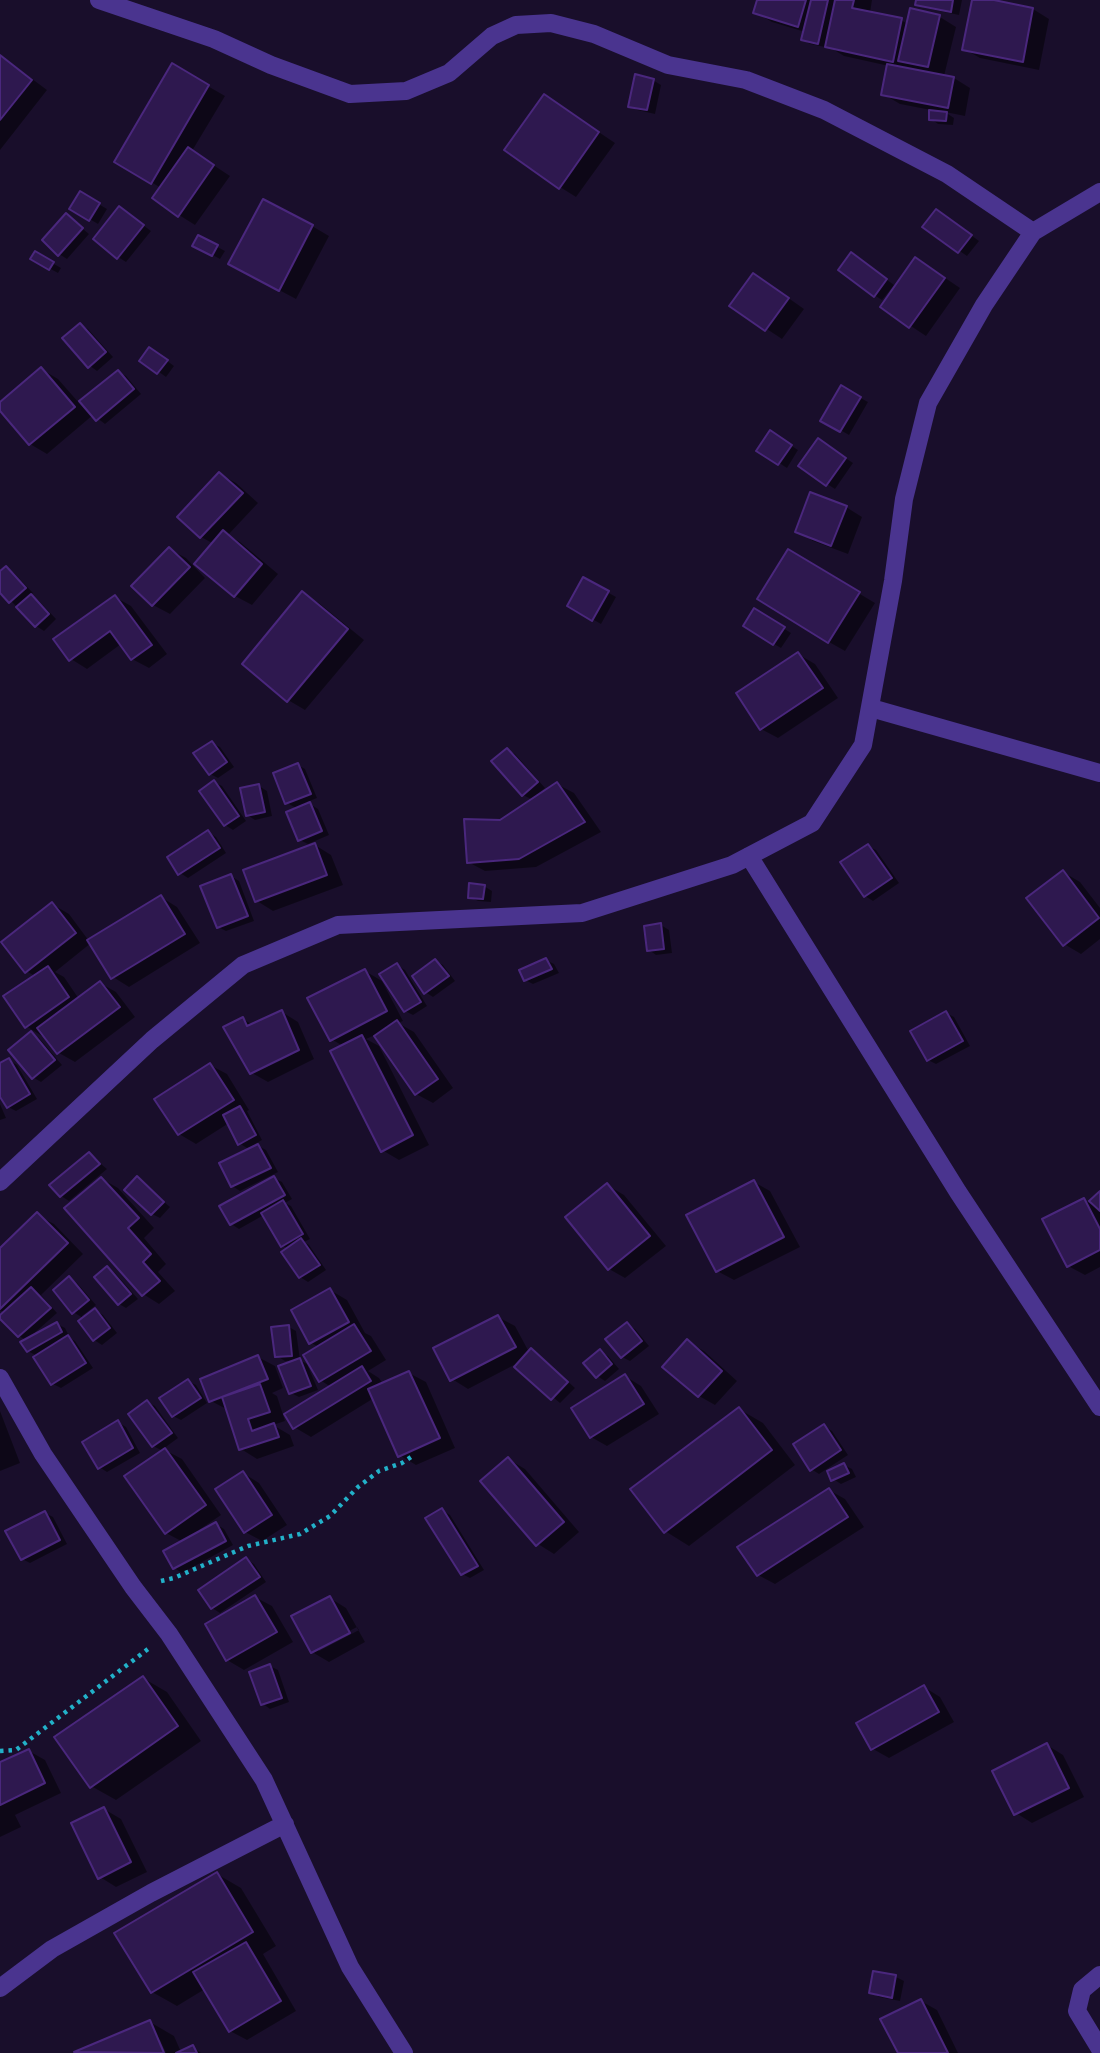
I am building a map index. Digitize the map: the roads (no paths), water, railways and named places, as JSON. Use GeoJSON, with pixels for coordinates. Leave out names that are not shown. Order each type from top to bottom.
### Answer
{"type":"FeatureCollection","features":[{"type":"Feature","properties":{"kind":"street"},"geometry":{"type":"LineString","coordinates":[[99,0],[214,39],[271,65],[350,94],[406,91],[449,73],[492,36],[516,25],[551,23],[594,34],[668,65],[746,80],[824,110],[947,174],[1033,232]]}},
{"type":"Feature","properties":{"kind":"street"},"geometry":{"type":"LineString","coordinates":[[0,1182],[152,1040],[243,965],[338,925],[582,913],[732,865],[812,822],[863,745],[894,581],[904,499],[928,403],[984,305],[1033,232],[1100,192]]}},
{"type":"Feature","properties":{"kind":"street"},"geometry":{"type":"LineString","coordinates":[[872,708],[1100,773]]}},
{"type":"Feature","properties":{"kind":"street"},"geometry":{"type":"LineString","coordinates":[[749,856],[958,1192],[1100,1407]]}},
{"type":"Feature","properties":{"kind":"street"},"geometry":{"type":"LineString","coordinates":[[0,1378],[43,1454],[133,1587],[169,1634],[264,1780],[350,1967],[404,2053]]}},
{"type":"Feature","properties":{"kind":"street"},"geometry":{"type":"LineString","coordinates":[[0,1988],[52,1949],[151,1892],[285,1824]]}},
{"type":"Feature","properties":{"kind":"street"},"geometry":{"type":"LineString","coordinates":[[1100,1975],[1082,1990],[1077,2011],[1100,2049]]}}]}
